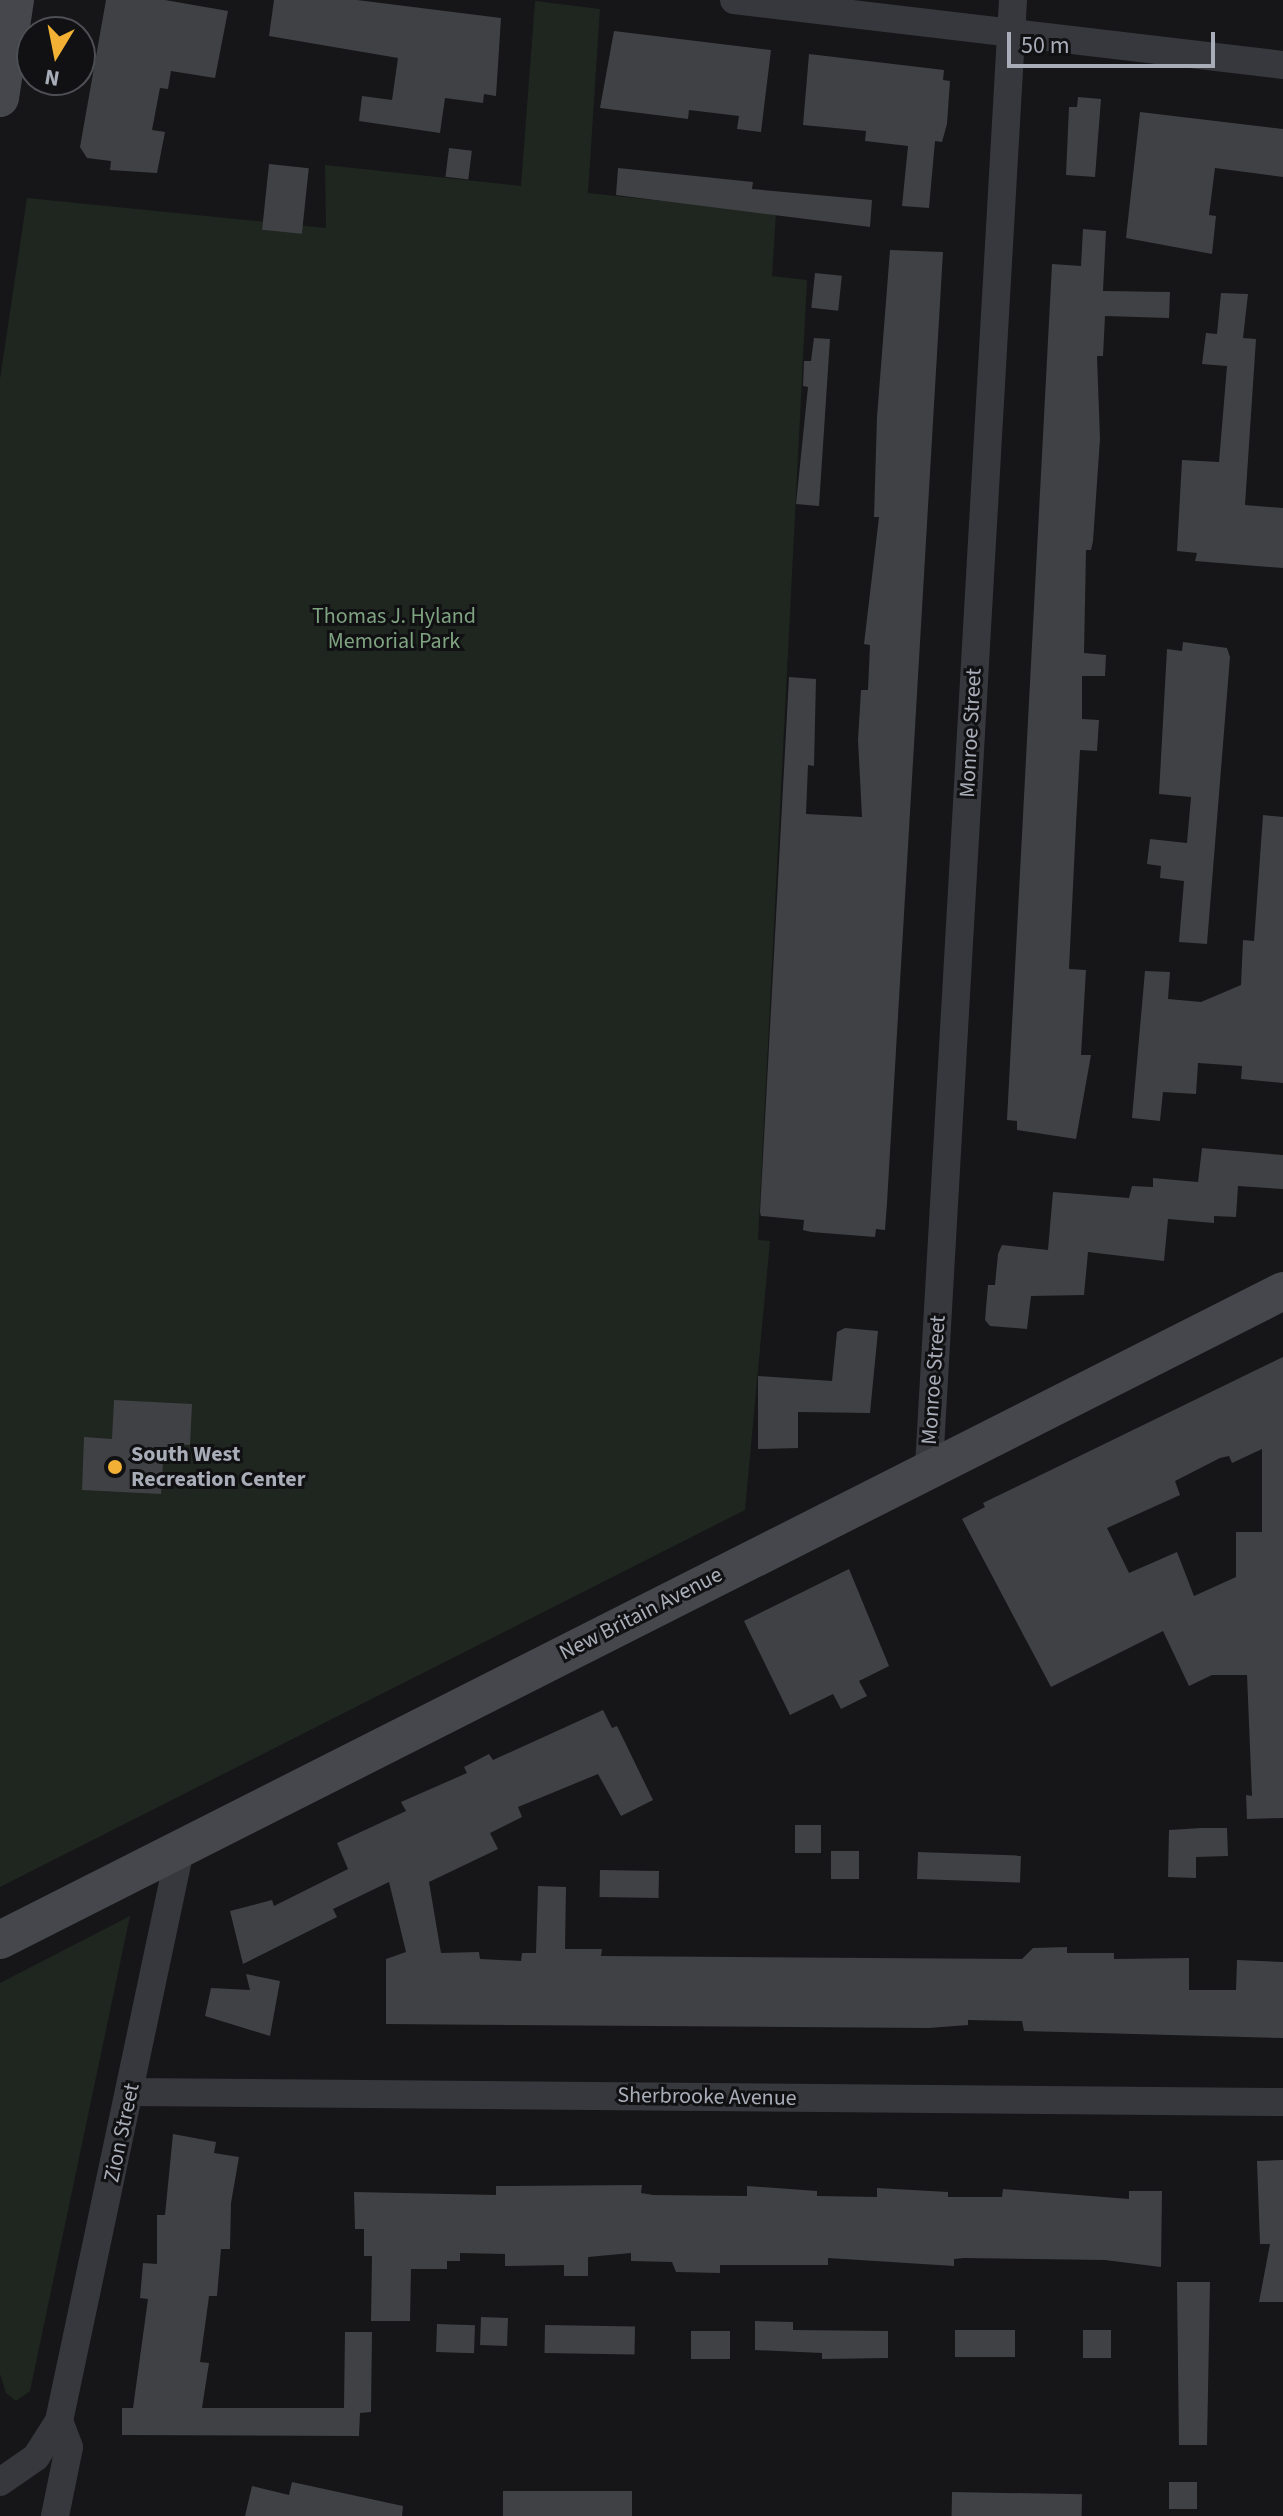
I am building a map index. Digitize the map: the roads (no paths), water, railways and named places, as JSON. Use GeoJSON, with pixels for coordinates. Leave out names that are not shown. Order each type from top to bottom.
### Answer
{"type":"FeatureCollection","features":[{"type":"Feature","properties":{"kind":"main road"},"geometry":{"type":"LineString","coordinates":[[0,98],[15,0]]}},
{"type":"Feature","properties":{"kind":"main road","name":"New Britain Avenue"},"geometry":{"type":"LineString","coordinates":[[0,1940],[929,1466],[1283,1291]]}},
{"type":"Feature","properties":{"kind":"street"},"geometry":{"type":"LineString","coordinates":[[734,0],[1283,65]]}},
{"type":"Feature","properties":{"kind":"street","name":"Monroe Street"},"geometry":{"type":"LineString","coordinates":[[929,1466],[1013,0]]}},
{"type":"Feature","properties":{"kind":"street","name":"Zion Street"},"geometry":{"type":"LineString","coordinates":[[0,2482],[36,2457],[59,2421],[181,1845]]}},
{"type":"Feature","properties":{"kind":"street","name":"Sherbrooke Avenue"},"geometry":{"type":"LineString","coordinates":[[131,2092],[1283,2102]]}},
{"type":"Feature","properties":{"kind":"street","name":"Zion Street"},"geometry":{"type":"LineString","coordinates":[[55,2516],[69,2447],[59,2421]]}},
{"type":"Feature","properties":{"kind":"place","name":"South West Recreation Center"},"geometry":{"type":"Point","coordinates":[115,1467]}},
{"type":"Feature","properties":{"kind":"park label","name":"Thomas J. Hyland Memorial Park"},"geometry":{"type":"Point","coordinates":[394,628]}}]}
